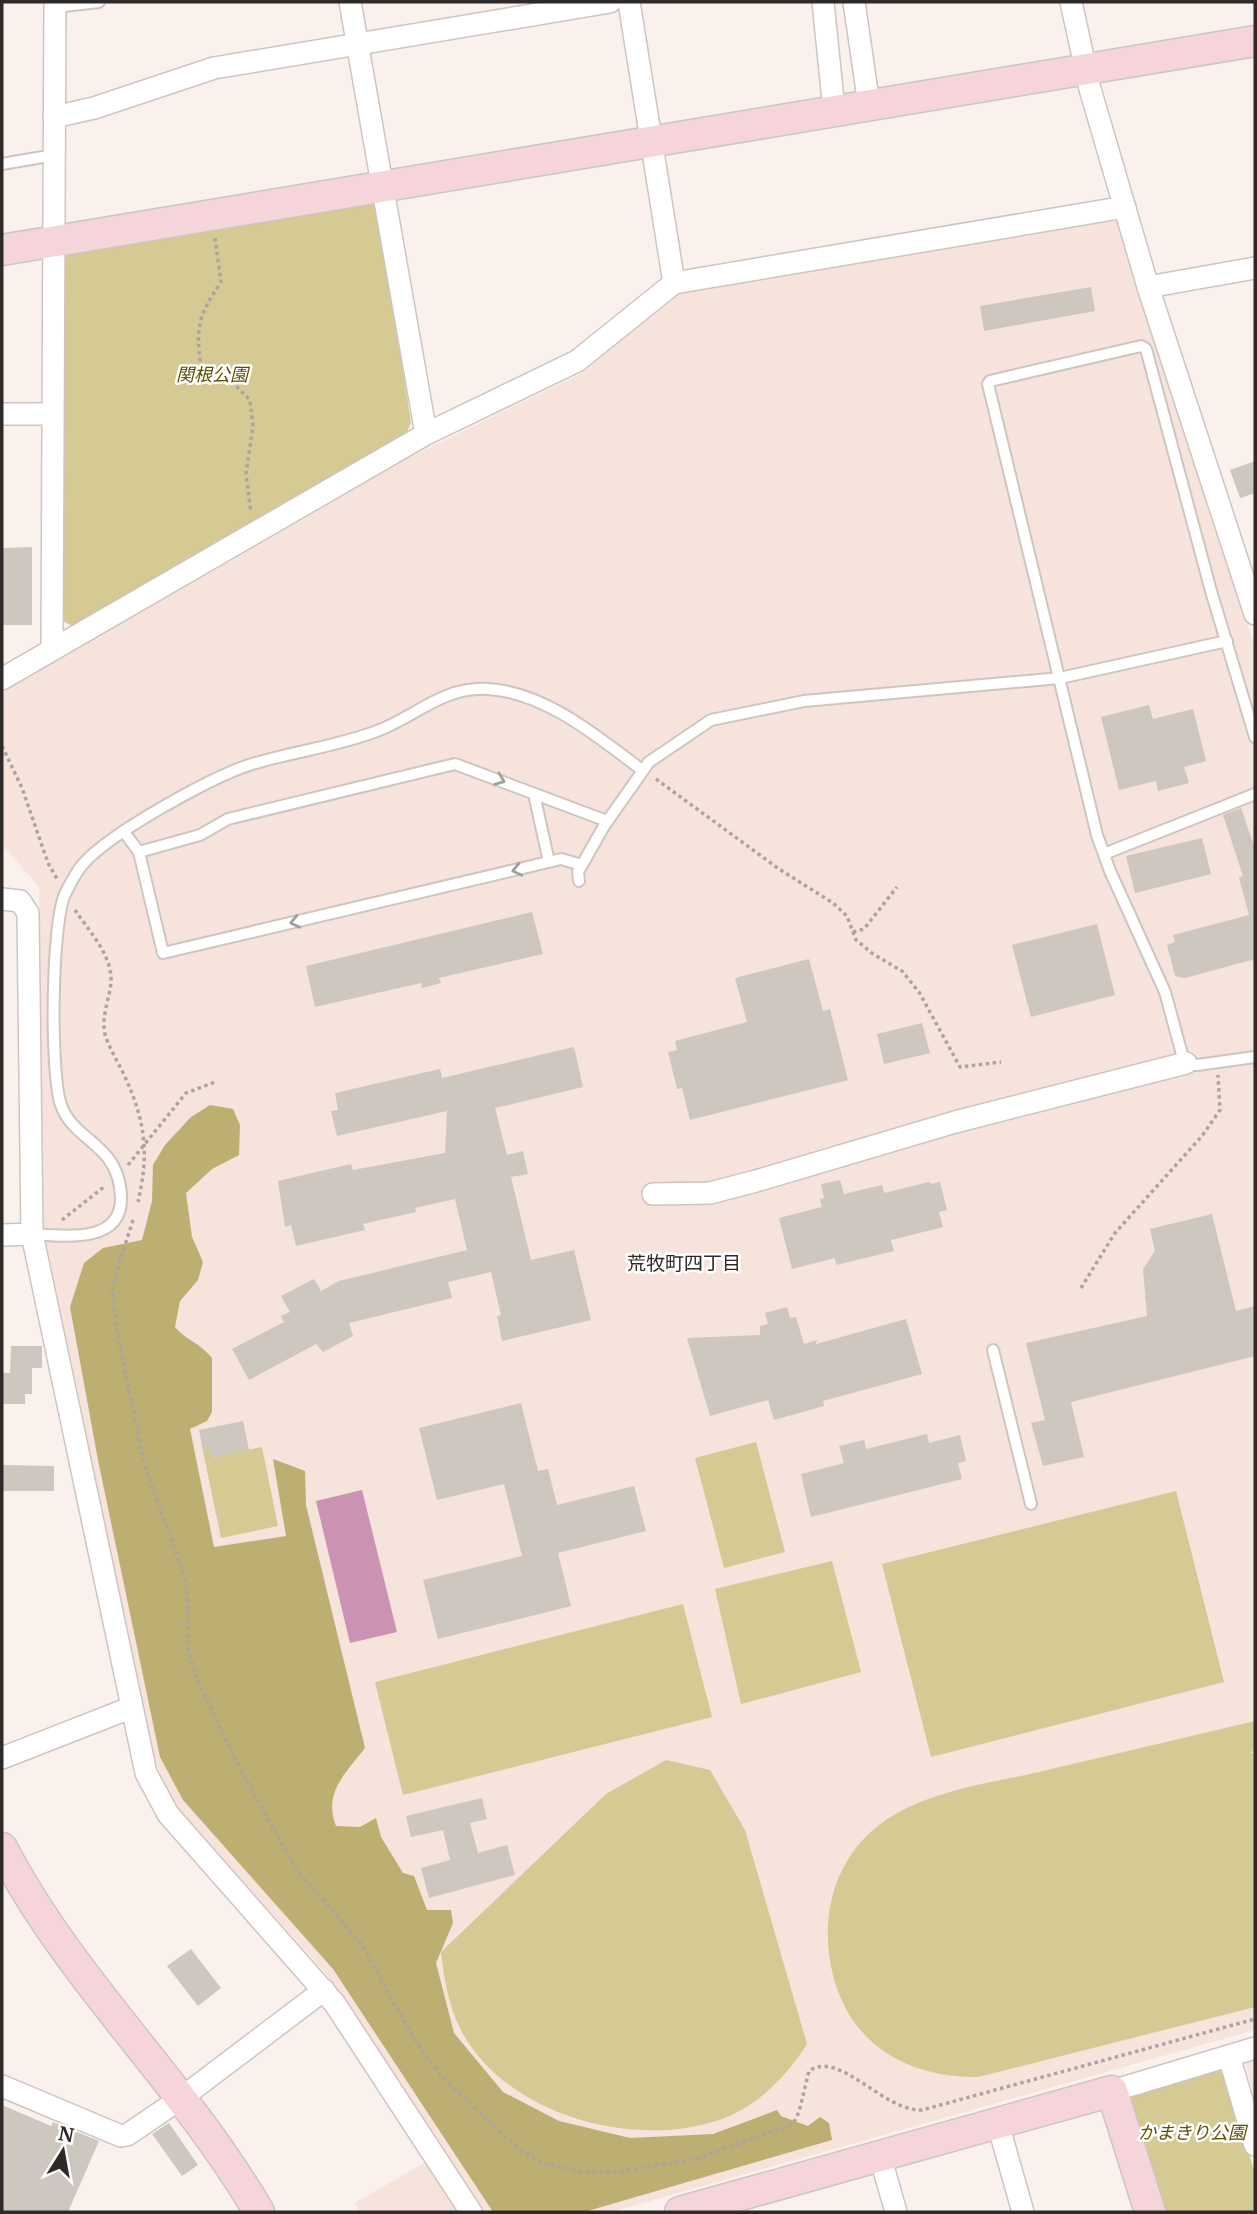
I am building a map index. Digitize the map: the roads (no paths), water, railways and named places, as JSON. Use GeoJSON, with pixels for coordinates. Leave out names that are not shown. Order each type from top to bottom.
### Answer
{"type":"FeatureCollection","features":[{"type":"Feature","properties":{"kind":"street"},"geometry":{"type":"LineString","coordinates":[[351,2],[426,434]]}},
{"type":"Feature","properties":{"kind":"street"},"geometry":{"type":"LineString","coordinates":[[54,117],[94,108],[214,68],[358,44],[523,9],[610,2]]}},
{"type":"Feature","properties":{"kind":"street"},"geometry":{"type":"LineString","coordinates":[[629,2],[674,283]]}},
{"type":"Feature","properties":{"kind":"street"},"geometry":{"type":"LineString","coordinates":[[823,2],[834,110]]}},
{"type":"Feature","properties":{"kind":"street"},"geometry":{"type":"LineString","coordinates":[[854,2],[869,105]]}},
{"type":"Feature","properties":{"kind":"street"},"geometry":{"type":"LineString","coordinates":[[1071,2],[1084,69],[1149,287],[1249,573],[1255,614]]}},
{"type":"Feature","properties":{"kind":"street"},"geometry":{"type":"LineString","coordinates":[[52,647],[55,5]]}},
{"type":"Feature","properties":{"kind":"street"},"geometry":{"type":"LineString","coordinates":[[2,250],[1255,41]]}},
{"type":"Feature","properties":{"kind":"street"},"geometry":{"type":"LineString","coordinates":[[2,678],[426,434],[577,361],[674,283],[1125,207]]}},
{"type":"Feature","properties":{"kind":"street"},"geometry":{"type":"LineString","coordinates":[[1149,287],[1255,268]]}},
{"type":"Feature","properties":{"kind":"street"},"geometry":{"type":"LineString","coordinates":[[2,414],[53,414]]}},
{"type":"Feature","properties":{"kind":"street"},"geometry":{"type":"LineString","coordinates":[[2,899],[20,901],[28,913],[37,1235],[130,1708],[146,1773],[168,1814],[324,1990],[471,2212]]}},
{"type":"Feature","properties":{"kind":"street"},"geometry":{"type":"LineString","coordinates":[[653,1194],[710,1193],[955,1122],[1186,1063]]}},
{"type":"Feature","properties":{"kind":"street"},"geometry":{"type":"LineString","coordinates":[[2,1235],[37,1235]]}},
{"type":"Feature","properties":{"kind":"street"},"geometry":{"type":"LineString","coordinates":[[2,1758],[130,1708]]}},
{"type":"Feature","properties":{"kind":"street"},"geometry":{"type":"LineString","coordinates":[[2,1848],[48,1927],[180,2099],[259,2212]]}},
{"type":"Feature","properties":{"kind":"street"},"geometry":{"type":"LineString","coordinates":[[2,2086],[121,2136],[133,2132],[180,2099],[324,1990]]}},
{"type":"Feature","properties":{"kind":"street"},"geometry":{"type":"LineString","coordinates":[[680,2212],[746,2204],[880,2156],[1255,2048]]}},
{"type":"Feature","properties":{"kind":"street"},"geometry":{"type":"LineString","coordinates":[[1229,2056],[1255,2145]]}},
{"type":"Feature","properties":{"kind":"street"},"geometry":{"type":"LineString","coordinates":[[1112,2091],[1150,2212]]}},
{"type":"Feature","properties":{"kind":"street"},"geometry":{"type":"LineString","coordinates":[[998,2124],[1023,2212]]}},
{"type":"Feature","properties":{"kind":"street"},"geometry":{"type":"LineString","coordinates":[[880,2156],[896,2212]]}},
{"type":"Feature","properties":{"kind":"lane"},"geometry":{"type":"LineString","coordinates":[[55,5],[99,2]]}},
{"type":"Feature","properties":{"kind":"lane"},"geometry":{"type":"LineString","coordinates":[[2,164],[54,156]]}},
{"type":"Feature","properties":{"kind":"lane"},"geometry":{"type":"LineString","coordinates":[[1255,737],[1146,349],[1142,346],[990,381],[988,384],[1104,854],[1165,992],[1186,1063],[1255,1057]]}},
{"type":"Feature","properties":{"kind":"lane"},"geometry":{"type":"LineString","coordinates":[[579,881],[578,872],[607,821],[642,770],[677,740],[711,720],[804,701],[1060,678],[1227,641]]}},
{"type":"Feature","properties":{"kind":"lane"},"geometry":{"type":"LineString","coordinates":[[37,1235],[85,1235],[97,1232],[110,1226],[118,1217],[121,1205],[121,1187],[115,1170],[103,1153],[68,1120],[58,1096],[54,940],[65,892],[83,864],[124,832],[180,798],[247,765],[372,733],[430,702],[466,690],[501,690],[539,702],[606,743],[642,770]]}},
{"type":"Feature","properties":{"kind":"lane"},"geometry":{"type":"LineString","coordinates":[[139,852],[200,835],[228,819],[435,768],[462,765],[607,821]]}},
{"type":"Feature","properties":{"kind":"lane"},"geometry":{"type":"LineString","coordinates":[[534,794],[549,862]]}},
{"type":"Feature","properties":{"kind":"lane"},"geometry":{"type":"LineString","coordinates":[[1104,854],[1255,794]]}},
{"type":"Feature","properties":{"kind":"lane"},"geometry":{"type":"LineString","coordinates":[[124,832],[139,852],[163,953],[549,862],[572,860],[582,865]]}},
{"type":"Feature","properties":{"kind":"lane"},"geometry":{"type":"LineString","coordinates":[[993,1350],[1031,1504]]}},
{"type":"Feature","properties":{"kind":"district","name":"荒牧町四丁目"},"geometry":{"type":"Point","coordinates":[684,1263]}},
{"type":"Feature","properties":{"kind":"park label","name":"関根公園"},"geometry":{"type":"Point","coordinates":[212,374]}},
{"type":"Feature","properties":{"kind":"park label","name":"かまきり公園"},"geometry":{"type":"Point","coordinates":[1192,2132]}}]}
